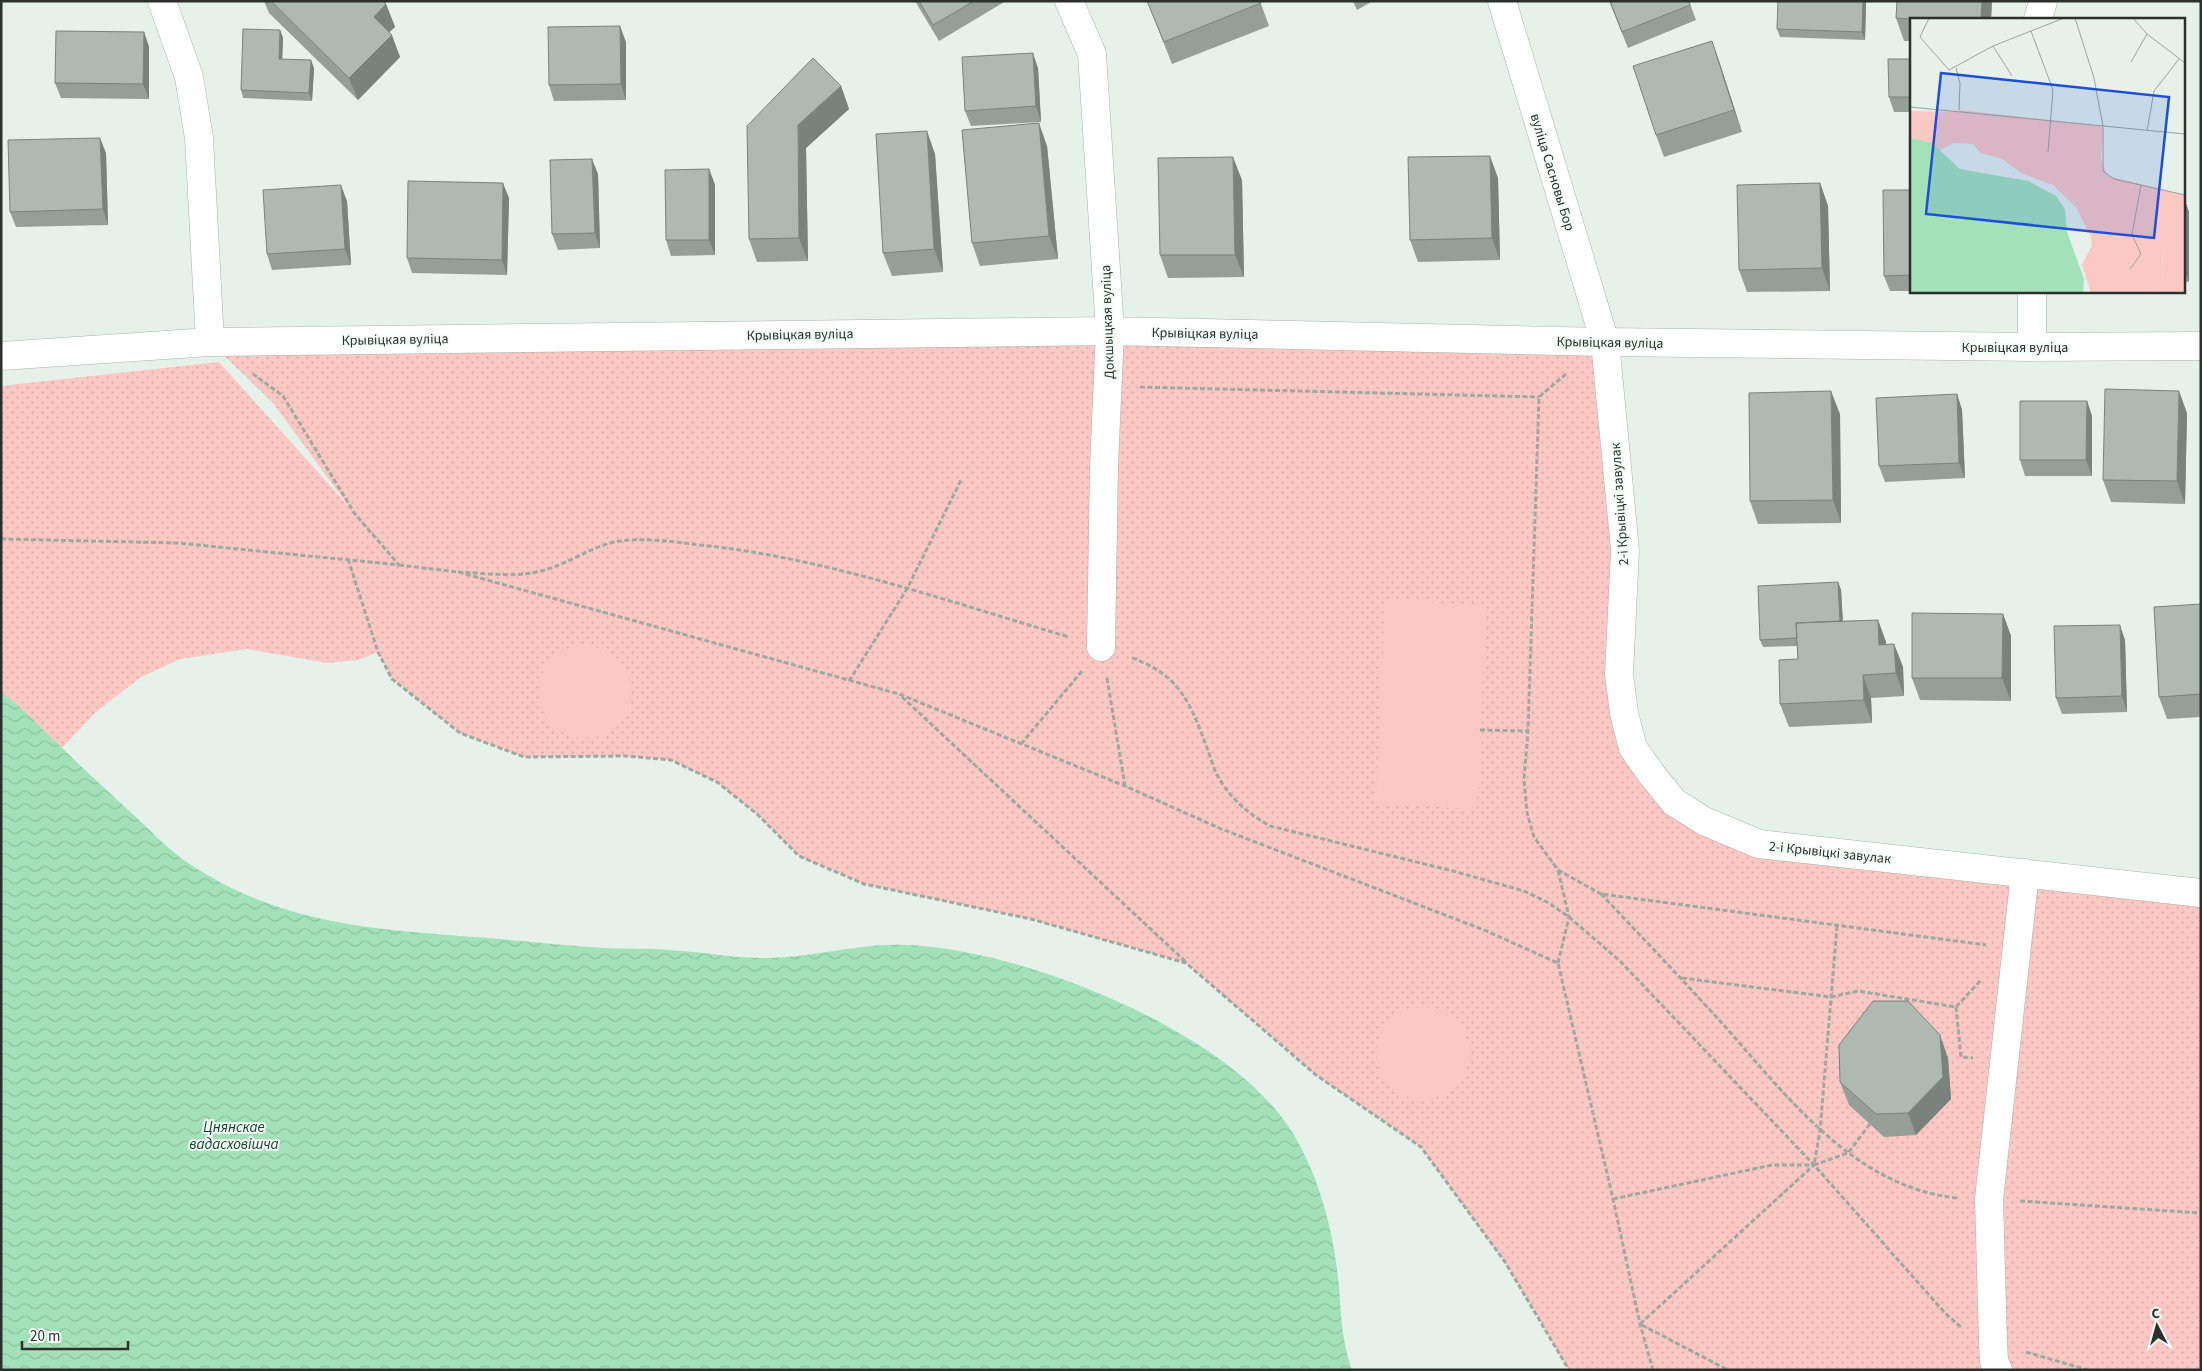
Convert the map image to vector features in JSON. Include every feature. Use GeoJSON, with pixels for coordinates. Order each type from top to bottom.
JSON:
{"type":"FeatureCollection","features":[{"type":"Feature","properties":{"kind":"street"},"geometry":{"type":"LineString","coordinates":[[162,1],[190,77],[199,138],[210,342]]}},
{"type":"Feature","properties":{"kind":"street","name":"Докшыцкая вуліца"},"geometry":{"type":"LineString","coordinates":[[1069,1],[1092,54],[1110,331],[1104,466],[1102,647]]}},
{"type":"Feature","properties":{"kind":"street","name":"вуліца Сасновы Бор"},"geometry":{"type":"LineString","coordinates":[[1502,1],[1605,342]]}},
{"type":"Feature","properties":{"kind":"street"},"geometry":{"type":"LineString","coordinates":[[2038,18],[2043,1]]}},
{"type":"Feature","properties":{"kind":"street"},"geometry":{"type":"LineString","coordinates":[[2032,292],[2032,347]]}},
{"type":"Feature","properties":{"kind":"street","name":"Крывіцкая вуліца"},"geometry":{"type":"LineString","coordinates":[[1,356],[210,342],[1110,331],[1605,342],[2032,347],[2201,346]]}},
{"type":"Feature","properties":{"kind":"street","name":"2-і Крывіцкі завулак"},"geometry":{"type":"LineString","coordinates":[[1605,342],[1625,550],[1619,674],[1624,713],[1633,748],[1674,802],[1704,821],[1759,844],[2201,893]]}},
{"type":"Feature","properties":{"kind":"street"},"geometry":{"type":"LineString","coordinates":[[1998,1370],[1994,1361],[1993,1343],[1989,1199],[2013,948],[2025,873]]}},
{"type":"Feature","properties":{"kind":"path"},"geometry":{"type":"LineString","coordinates":[[210,342],[283,396],[355,514],[399,565]]}},
{"type":"Feature","properties":{"kind":"path"},"geometry":{"type":"LineString","coordinates":[[1109,386],[1539,397],[1605,342]]}},
{"type":"Feature","properties":{"kind":"path"},"geometry":{"type":"LineString","coordinates":[[1539,397],[1528,731],[1524,778],[1526,813],[1534,837],[1558,870],[1569,917],[1558,963],[1640,1324],[1653,1370]]}},
{"type":"Feature","properties":{"kind":"path"},"geometry":{"type":"LineString","coordinates":[[849,681],[907,589],[961,480]]}},
{"type":"Feature","properties":{"kind":"path"},"geometry":{"type":"LineString","coordinates":[[1,538],[179,542],[458,572],[532,573],[566,563],[588,550],[608,542],[654,540],[724,547],[807,561],[1102,647],[1142,661],[1164,675],[1179,688],[1193,710],[1218,778],[1233,798],[1250,814],[1270,826],[1524,890],[1547,902],[1569,917],[1620,961],[1814,1165],[1945,1312],[1964,1330],[1993,1343],[2088,1370]]}},
{"type":"Feature","properties":{"kind":"path"},"geometry":{"type":"LineString","coordinates":[[348,559],[378,652],[392,680],[460,733],[524,757],[626,756],[671,760],[717,782],[757,814],[799,856],[864,884],[1031,919],[1186,963]]}},
{"type":"Feature","properties":{"kind":"path"},"geometry":{"type":"LineString","coordinates":[[458,572],[899,694],[1125,786],[1219,828],[1484,930],[1558,963]]}},
{"type":"Feature","properties":{"kind":"path"},"geometry":{"type":"LineString","coordinates":[[1021,744],[1102,647]]}},
{"type":"Feature","properties":{"kind":"path"},"geometry":{"type":"LineString","coordinates":[[1102,647],[1125,786]]}},
{"type":"Feature","properties":{"kind":"path"},"geometry":{"type":"LineString","coordinates":[[899,694],[1186,963],[1316,1075],[1421,1147],[1505,1262],[1569,1370]]}},
{"type":"Feature","properties":{"kind":"path"},"geometry":{"type":"LineString","coordinates":[[1480,730],[1528,731]]}},
{"type":"Feature","properties":{"kind":"path"},"geometry":{"type":"LineString","coordinates":[[1558,870],[1601,894],[1681,978],[1820,1131],[1848,1153],[1907,1186],[1950,1198],[2201,1213]]}},
{"type":"Feature","properties":{"kind":"path"},"geometry":{"type":"LineString","coordinates":[[1601,894],[2013,948]]}},
{"type":"Feature","properties":{"kind":"path"},"geometry":{"type":"LineString","coordinates":[[1640,1324],[1814,1165],[1820,1131],[1837,926]]}},
{"type":"Feature","properties":{"kind":"path"},"geometry":{"type":"LineString","coordinates":[[1681,978],[1831,998],[1858,991],[1956,1007],[2013,948]]}},
{"type":"Feature","properties":{"kind":"path"},"geometry":{"type":"LineString","coordinates":[[1613,1199],[1772,1165],[1814,1165],[1848,1153],[1870,1124]]}},
{"type":"Feature","properties":{"kind":"path"},"geometry":{"type":"LineString","coordinates":[[1640,1324],[1728,1370]]}},
{"type":"Feature","properties":{"kind":"shaded area"},"geometry":{"type":"Polygon","coordinates":[[[210,342],[1605,342],[1619,674],[1652,775],[1759,844],[2201,893],[2201,1370],[1569,1370],[1505,1262],[1421,1147],[1316,1075],[1186,963],[1031,919],[864,884],[799,856],[757,814],[717,782],[671,760],[626,756],[524,757],[460,733],[392,679],[378,652],[358,660],[327,663],[247,649],[180,659],[141,677],[96,712],[62,748],[1,692],[1,386],[219,362],[350,508],[273,403],[210,342]]]}},
{"type":"Feature","properties":{"kind":"shaded area"},"geometry":{"type":"Polygon","coordinates":[[[1385,600],[1486,605],[1477,809],[1376,804],[1385,600]]]}},
{"type":"Feature","properties":{"kind":"shaded area"},"geometry":{"type":"Polygon","coordinates":[[[585,646],[603,649],[618,659],[628,674],[631,692],[628,710],[618,725],[603,735],[585,738],[567,735],[552,725],[542,710],[539,692],[542,674],[552,659],[567,649],[585,646]]]}},
{"type":"Feature","properties":{"kind":"shaded area"},"geometry":{"type":"Polygon","coordinates":[[[1423,1007],[1441,1010],[1456,1020],[1466,1035],[1469,1053],[1466,1071],[1456,1086],[1441,1096],[1423,1099],[1405,1096],[1390,1086],[1380,1071],[1377,1053],[1380,1035],[1390,1020],[1405,1010],[1423,1007]]]}},
{"type":"Feature","properties":{"kind":"water","name":"Цнянскае вадасховішча"},"geometry":{"type":"Polygon","coordinates":[[[1,692],[23,710],[181,858],[235,890],[258,900],[316,918],[412,932],[585,947],[653,949],[746,957],[788,957],[888,945],[953,950],[1006,961],[1063,979],[1120,1002],[1175,1030],[1224,1062],[1265,1097],[1294,1135],[1319,1189],[1330,1228],[1337,1267],[1344,1339],[1352,1370],[1,1370],[1,692]]]}},
{"type":"Feature","properties":{"kind":"building"},"geometry":{"type":"Polygon","coordinates":[[[271,1],[383,1],[386,4],[374,17],[392,35],[349,78],[271,1]]]}},
{"type":"Feature","properties":{"kind":"building"},"geometry":{"type":"Polygon","coordinates":[[[919,1],[974,1],[933,25],[919,1]]]}},
{"type":"Feature","properties":{"kind":"building"},"geometry":{"type":"Polygon","coordinates":[[[1147,1],[1260,1],[1261,3],[1164,42],[1147,1]]]}},
{"type":"Feature","properties":{"kind":"building"},"geometry":{"type":"Polygon","coordinates":[[[1610,1],[1689,1],[1690,5],[1622,32],[1610,1]]]}},
{"type":"Feature","properties":{"kind":"building"},"geometry":{"type":"Polygon","coordinates":[[[1778,1],[1863,1],[1862,32],[1777,29],[1778,1]]]}},
{"type":"Feature","properties":{"kind":"building"},"geometry":{"type":"Polygon","coordinates":[[[1897,1],[1982,1],[1981,18],[1896,18],[1897,1]]]}},
{"type":"Feature","properties":{"kind":"building"},"geometry":{"type":"Polygon","coordinates":[[[620,26],[621,84],[549,85],[548,27],[620,26]]]}},
{"type":"Feature","properties":{"kind":"building"},"geometry":{"type":"Polygon","coordinates":[[[243,29],[280,30],[279,59],[311,60],[309,93],[241,90],[243,29]]]}},
{"type":"Feature","properties":{"kind":"building"},"geometry":{"type":"Polygon","coordinates":[[[56,31],[144,32],[143,84],[55,83],[56,31]]]}},
{"type":"Feature","properties":{"kind":"building"},"geometry":{"type":"Polygon","coordinates":[[[1712,41],[1734,110],[1656,135],[1633,66],[1712,41]]]}},
{"type":"Feature","properties":{"kind":"building"},"geometry":{"type":"Polygon","coordinates":[[[1033,53],[1036,106],[965,111],[962,57],[1033,53]]]}},
{"type":"Feature","properties":{"kind":"building"},"geometry":{"type":"Polygon","coordinates":[[[813,58],[841,86],[798,125],[799,238],[749,239],[747,126],[813,58]]]}},
{"type":"Feature","properties":{"kind":"building"},"geometry":{"type":"Polygon","coordinates":[[[1888,59],[1910,59],[1910,97],[1889,97],[1888,59]]]}},
{"type":"Feature","properties":{"kind":"building"},"geometry":{"type":"Polygon","coordinates":[[[1039,123],[1049,236],[972,243],[962,130],[1039,123]]]}},
{"type":"Feature","properties":{"kind":"building"},"geometry":{"type":"Polygon","coordinates":[[[927,131],[934,249],[883,253],[876,134],[927,131]]]}},
{"type":"Feature","properties":{"kind":"building"},"geometry":{"type":"Polygon","coordinates":[[[100,138],[103,209],[10,212],[8,140],[100,138]]]}},
{"type":"Feature","properties":{"kind":"building"},"geometry":{"type":"Polygon","coordinates":[[[1490,156],[1492,238],[1410,240],[1408,157],[1490,156]]]}},
{"type":"Feature","properties":{"kind":"building"},"geometry":{"type":"Polygon","coordinates":[[[1233,157],[1235,255],[1160,255],[1158,158],[1233,157]]]}},
{"type":"Feature","properties":{"kind":"building"},"geometry":{"type":"Polygon","coordinates":[[[592,159],[595,233],[552,234],[550,160],[592,159]]]}},
{"type":"Feature","properties":{"kind":"building"},"geometry":{"type":"Polygon","coordinates":[[[709,169],[709,240],[666,240],[665,170],[709,169]]]}},
{"type":"Feature","properties":{"kind":"building"},"geometry":{"type":"Polygon","coordinates":[[[408,181],[503,183],[502,260],[407,258],[408,181]]]}},
{"type":"Feature","properties":{"kind":"building"},"geometry":{"type":"Polygon","coordinates":[[[1820,183],[1822,268],[1739,270],[1737,185],[1820,183]]]}},
{"type":"Feature","properties":{"kind":"building"},"geometry":{"type":"Polygon","coordinates":[[[341,185],[345,249],[267,254],[263,190],[341,185]]]}},
{"type":"Feature","properties":{"kind":"building"},"geometry":{"type":"Polygon","coordinates":[[[1883,190],[1910,190],[1910,275],[1884,276],[1883,190]]]}},
{"type":"Feature","properties":{"kind":"building"},"geometry":{"type":"Polygon","coordinates":[[[2105,389],[2179,391],[2177,481],[2103,480],[2105,389]]]}},
{"type":"Feature","properties":{"kind":"building"},"geometry":{"type":"Polygon","coordinates":[[[1831,391],[1833,500],[1750,501],[1749,393],[1831,391]]]}},
{"type":"Feature","properties":{"kind":"building"},"geometry":{"type":"Polygon","coordinates":[[[1957,394],[1959,463],[1879,466],[1876,398],[1957,394]]]}},
{"type":"Feature","properties":{"kind":"building"},"geometry":{"type":"Polygon","coordinates":[[[2020,401],[2087,401],[2086,460],[2020,460],[2020,401]]]}},
{"type":"Feature","properties":{"kind":"building"},"geometry":{"type":"Polygon","coordinates":[[[1838,582],[1840,621],[1796,623],[1797,638],[1760,640],[1758,586],[1838,582]]]}},
{"type":"Feature","properties":{"kind":"building"},"geometry":{"type":"Polygon","coordinates":[[[2201,604],[2201,694],[2159,697],[2154,607],[2201,604]]]}},
{"type":"Feature","properties":{"kind":"building"},"geometry":{"type":"Polygon","coordinates":[[[1912,613],[2003,614],[2002,678],[1912,678],[1912,613]]]}},
{"type":"Feature","properties":{"kind":"building"},"geometry":{"type":"Polygon","coordinates":[[[1878,620],[1879,645],[1894,644],[1896,673],[1863,675],[1864,700],[1780,704],[1779,660],[1798,659],[1796,623],[1878,620]]]}},
{"type":"Feature","properties":{"kind":"building"},"geometry":{"type":"Polygon","coordinates":[[[2120,625],[2122,696],[2056,698],[2054,626],[2120,625]]]}},
{"type":"Feature","properties":{"kind":"building"},"geometry":{"type":"Polygon","coordinates":[[[1873,1001],[1908,1001],[1940,1035],[1943,1077],[1908,1113],[1876,1114],[1840,1082],[1839,1045],[1873,1001]]]}}]}
